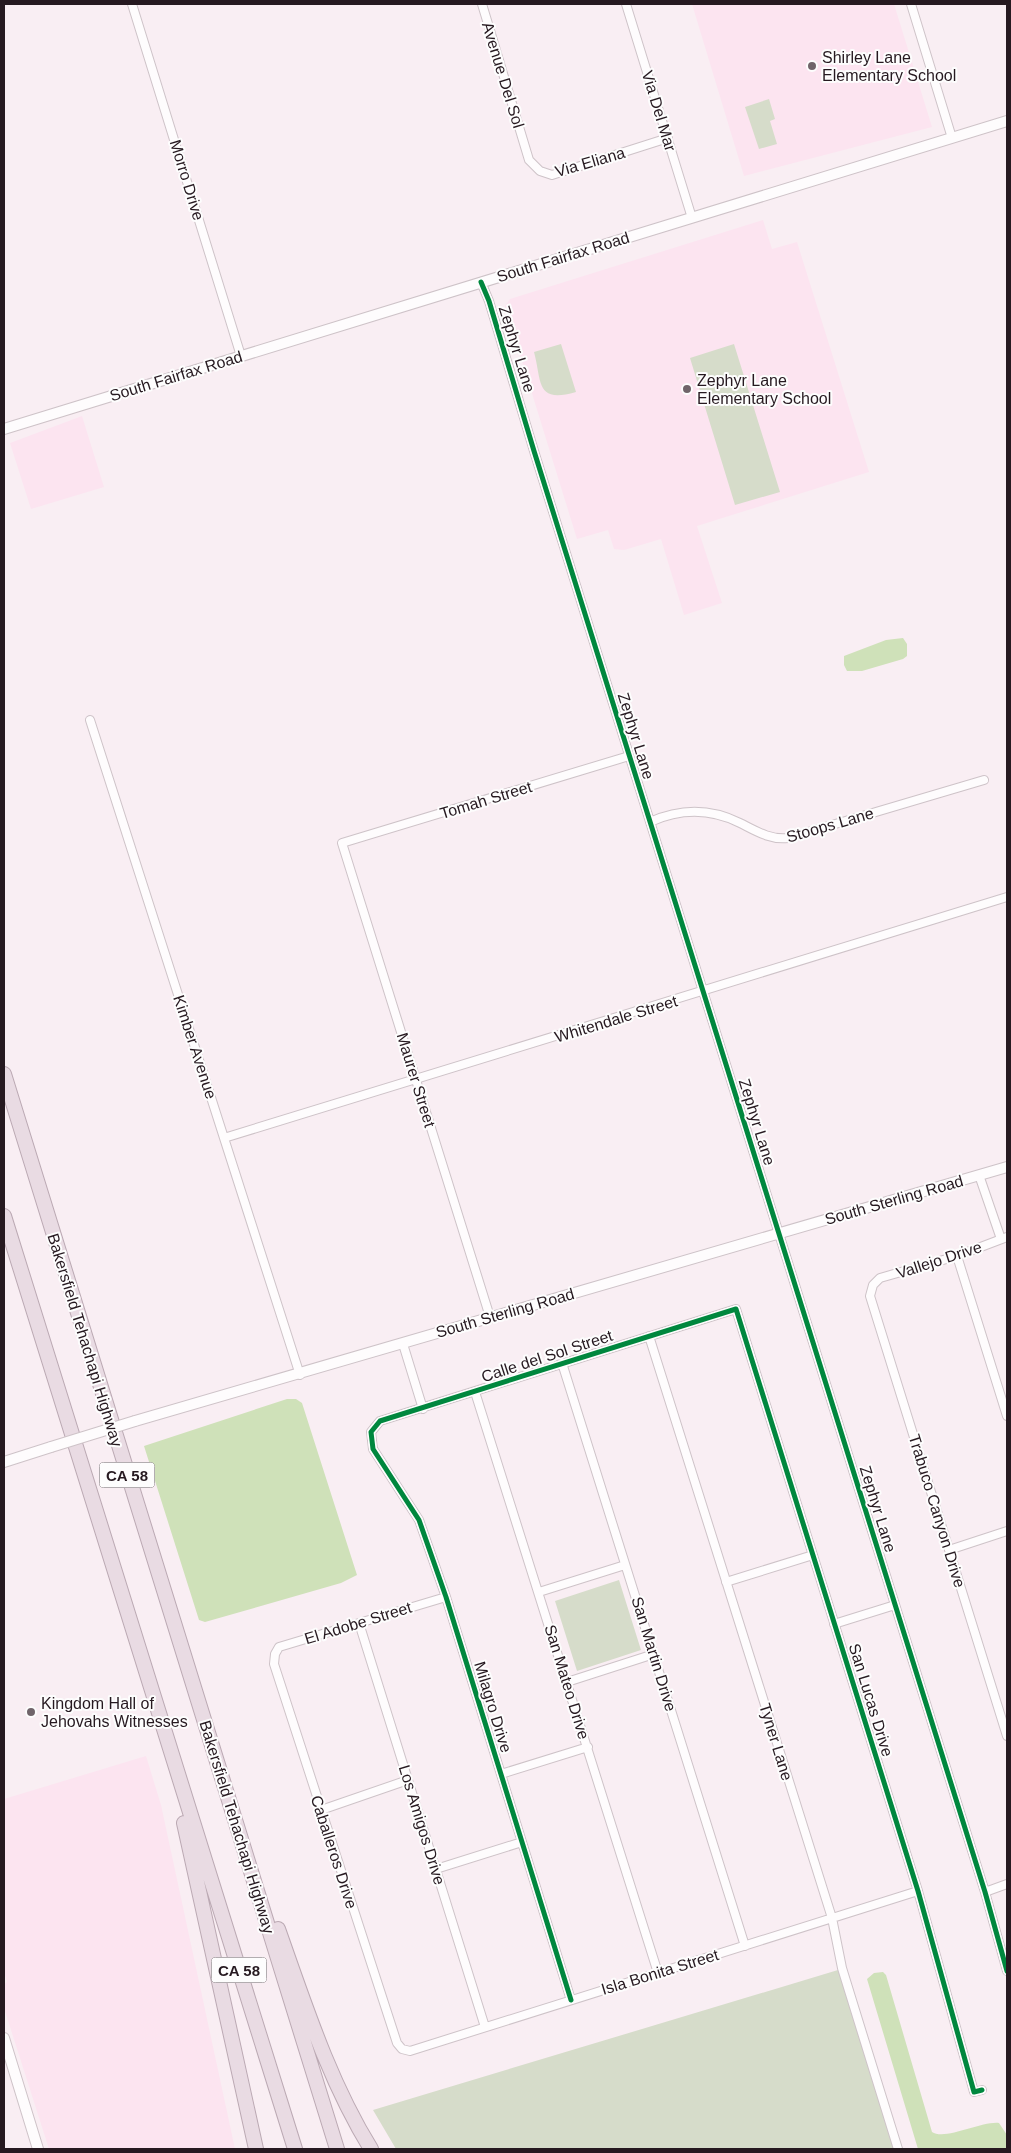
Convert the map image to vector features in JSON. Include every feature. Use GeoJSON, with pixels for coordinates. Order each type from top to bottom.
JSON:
{"type":"FeatureCollection","features":[{"type":"Feature","properties":{"kind":"highway","name":"Bakersfield Tehachapi Highway"},"geometry":{"type":"LineString","coordinates":[[4,1074],[337,2149]]}},
{"type":"Feature","properties":{"kind":"highway","name":"CA 58"},"geometry":{"type":"LineString","coordinates":[[4,1216],[295,2149]]}},
{"type":"Feature","properties":{"kind":"highway"},"geometry":{"type":"LineString","coordinates":[[182,1790],[182,1814],[256,2149]]}},
{"type":"Feature","properties":{"kind":"highway"},"geometry":{"type":"LineString","coordinates":[[252,1874],[271,1910],[329,2070],[371,2149]]}},
{"type":"Feature","properties":{"kind":"street","name":"Morro Drive"},"geometry":{"type":"LineString","coordinates":[[132,4],[241,356]]}},
{"type":"Feature","properties":{"kind":"street","name":"Avenue Del Sol"},"geometry":{"type":"LineString","coordinates":[[482,4],[525,146]]}},
{"type":"Feature","properties":{"kind":"street","name":"Via Del Mar"},"geometry":{"type":"LineString","coordinates":[[626,4],[692,218]]}},
{"type":"Feature","properties":{"kind":"street"},"geometry":{"type":"LineString","coordinates":[[911,4],[952,138]]}},
{"type":"Feature","properties":{"kind":"street","name":"South Fairfax Road"},"geometry":{"type":"LineString","coordinates":[[4,429],[1007,121]]}},
{"type":"Feature","properties":{"kind":"street","name":"Via Eliana"},"geometry":{"type":"LineString","coordinates":[[525,146],[529,160],[540,171],[552,175],[668,138]]}},
{"type":"Feature","properties":{"kind":"street","name":"Zephyr Lane"},"geometry":{"type":"LineString","coordinates":[[481,282],[489,301],[778,1234],[985,1892],[1007,1971]]}},
{"type":"Feature","properties":{"kind":"street","name":"Kimber Avenue"},"geometry":{"type":"LineString","coordinates":[[90,720],[300,1375]]}},
{"type":"Feature","properties":{"kind":"street","name":"Tomah Street"},"geometry":{"type":"LineString","coordinates":[[342,843],[629,756]]}},
{"type":"Feature","properties":{"kind":"street","name":"Stoops Lane"},"geometry":{"type":"LineString","coordinates":[[650,822],[674,813],[702,811],[728,817],[771,838],[788,838],[984,780]]}},
{"type":"Feature","properties":{"kind":"street","name":"Maurer Street"},"geometry":{"type":"LineString","coordinates":[[342,843],[490,1317]]}},
{"type":"Feature","properties":{"kind":"street","name":"Whitendale Street"},"geometry":{"type":"LineString","coordinates":[[224,1138],[1007,897]]}},
{"type":"Feature","properties":{"kind":"street","name":"South Sterling Road"},"geometry":{"type":"LineString","coordinates":[[4,1462],[135,1421],[300,1375],[490,1317],[1007,1167]]}},
{"type":"Feature","properties":{"kind":"street"},"geometry":{"type":"LineString","coordinates":[[979,1175],[1004,1238]]}},
{"type":"Feature","properties":{"kind":"street","name":"Vallejo Drive"},"geometry":{"type":"LineString","coordinates":[[873,1285],[880,1278],[957,1256],[1004,1238]]}},
{"type":"Feature","properties":{"kind":"street"},"geometry":{"type":"LineString","coordinates":[[957,1256],[1007,1416]]}},
{"type":"Feature","properties":{"kind":"street","name":"Trabuco Canyon Drive"},"geometry":{"type":"LineString","coordinates":[[873,1285],[870,1296],[1007,1736]]}},
{"type":"Feature","properties":{"kind":"street","name":"Calle del Sol Street"},"geometry":{"type":"LineString","coordinates":[[371,1432],[380,1422],[736,1309]]}},
{"type":"Feature","properties":{"kind":"street","name":"San Lucas Drive"},"geometry":{"type":"LineString","coordinates":[[736,1309],[918,1891],[974,2092],[982,2090]]}},
{"type":"Feature","properties":{"kind":"street","name":"Tyner Lane"},"geometry":{"type":"LineString","coordinates":[[649,1336],[832,1918],[842,1968],[898,2149]]}},
{"type":"Feature","properties":{"kind":"street"},"geometry":{"type":"LineString","coordinates":[[402,1344],[422,1409]]}},
{"type":"Feature","properties":{"kind":"street","name":"San Martin Drive"},"geometry":{"type":"LineString","coordinates":[[562,1363],[745,1946]]}},
{"type":"Feature","properties":{"kind":"street","name":"San Mateo Drive"},"geometry":{"type":"LineString","coordinates":[[474,1392],[539,1592],[658,1973]]}},
{"type":"Feature","properties":{"kind":"street","name":"Milagro Drive"},"geometry":{"type":"LineString","coordinates":[[371,1432],[373,1449],[419,1520],[446,1597],[572,2000]]}},
{"type":"Feature","properties":{"kind":"street"},"geometry":{"type":"LineString","coordinates":[[949,1550],[1007,1531]]}},
{"type":"Feature","properties":{"kind":"street"},"geometry":{"type":"LineString","coordinates":[[726,1582],[813,1555]]}},
{"type":"Feature","properties":{"kind":"street"},"geometry":{"type":"LineString","coordinates":[[539,1592],[626,1564]]}},
{"type":"Feature","properties":{"kind":"street","name":"El Adobe Street"},"geometry":{"type":"LineString","coordinates":[[275,1654],[279,1647],[446,1597]]}},
{"type":"Feature","properties":{"kind":"street"},"geometry":{"type":"LineString","coordinates":[[834,1624],[895,1605]]}},
{"type":"Feature","properties":{"kind":"street","name":"Los Amigos Drive"},"geometry":{"type":"LineString","coordinates":[[359,1623],[485,2027]]}},
{"type":"Feature","properties":{"kind":"street","name":"Caballeros Drive"},"geometry":{"type":"LineString","coordinates":[[275,1654],[274,1664],[321,1810],[397,2043],[402,2048]]}},
{"type":"Feature","properties":{"kind":"street"},"geometry":{"type":"LineString","coordinates":[[567,1682],[654,1654]]}},
{"type":"Feature","properties":{"kind":"street"},"geometry":{"type":"LineString","coordinates":[[501,1774],[588,1747]]}},
{"type":"Feature","properties":{"kind":"street"},"geometry":{"type":"LineString","coordinates":[[321,1810],[408,1780]]}},
{"type":"Feature","properties":{"kind":"street"},"geometry":{"type":"LineString","coordinates":[[436,1869],[522,1842]]}},
{"type":"Feature","properties":{"kind":"street"},"geometry":{"type":"LineString","coordinates":[[985,1892],[1007,1884]]}},
{"type":"Feature","properties":{"kind":"street","name":"Isla Bonita Street"},"geometry":{"type":"LineString","coordinates":[[402,2048],[410,2051],[918,1891]]}},
{"type":"Feature","properties":{"kind":"street"},"geometry":{"type":"LineString","coordinates":[[4,2038],[38,2149]]}},
{"type":"Feature","properties":{"kind":"shaded area","name":"Shirley Lane Elementary School"},"geometry":{"type":"Polygon","coordinates":[[[692,4],[894,4],[932,127],[744,176],[692,4]]]}},
{"type":"Feature","properties":{"kind":"shaded area"},"geometry":{"type":"Polygon","coordinates":[[[769,99],[775,119],[770,121],[777,144],[759,149],[745,107],[769,99]]]}},
{"type":"Feature","properties":{"kind":"shaded area","name":"Zephyr Lane Elementary School"},"geometry":{"type":"Polygon","coordinates":[[[763,220],[772,249],[797,242],[869,472],[697,526],[722,603],[684,615],[661,539],[624,550],[614,549],[608,530],[577,539],[505,306],[510,299],[763,220]]]}},
{"type":"Feature","properties":{"kind":"shaded area"},"geometry":{"type":"Polygon","coordinates":[[[561,344],[576,392],[553,395],[547,392],[540,381],[534,352],[561,344]]]}},
{"type":"Feature","properties":{"kind":"shaded area"},"geometry":{"type":"Polygon","coordinates":[[[734,344],[780,492],[735,505],[690,358],[734,344]]]}},
{"type":"Feature","properties":{"kind":"shaded area"},"geometry":{"type":"Polygon","coordinates":[[[82,416],[104,487],[31,509],[10,443],[82,416]]]}},
{"type":"Feature","properties":{"kind":"shaded area"},"geometry":{"type":"Polygon","coordinates":[[[903,638],[907,644],[907,656],[903,659],[862,671],[847,671],[844,665],[844,656],[886,640],[903,638]]]}},
{"type":"Feature","properties":{"kind":"shaded area"},"geometry":{"type":"Polygon","coordinates":[[[287,1399],[296,1399],[302,1403],[357,1575],[341,1583],[205,1622],[199,1620],[144,1446],[287,1399]]]}},
{"type":"Feature","properties":{"kind":"shaded area"},"geometry":{"type":"Polygon","coordinates":[[[619,1580],[641,1650],[577,1671],[555,1601],[619,1580]]]}},
{"type":"Feature","properties":{"kind":"shaded area"},"geometry":{"type":"Polygon","coordinates":[[[146,1756],[161,1805],[235,2149],[49,2149],[4,2008],[4,1984],[7,1982],[4,1972],[4,1799],[146,1756]]]}},
{"type":"Feature","properties":{"kind":"shaded area"},"geometry":{"type":"Polygon","coordinates":[[[838,1970],[897,2149],[396,2149],[373,2110],[838,1970]]]}},
{"type":"Feature","properties":{"kind":"shaded area"},"geometry":{"type":"Polygon","coordinates":[[[883,1972],[886,1975],[932,2132],[938,2134],[954,2133],[991,2123],[999,2123],[1007,2135],[1007,2149],[918,2149],[867,1979],[874,1973],[883,1972]]]}},
{"type":"Feature","properties":{"kind":"cycle path"},"geometry":{"type":"LineString","coordinates":[[481,282],[489,301],[534,451],[985,1892],[1007,1971]]}},
{"type":"Feature","properties":{"kind":"cycle path"},"geometry":{"type":"LineString","coordinates":[[571,2000],[446,1597],[419,1520],[373,1449],[371,1432],[380,1421],[736,1309],[918,1891],[974,2092],[982,2090]]}},
{"type":"Feature","properties":{"kind":"place","name":"Shirley Lane Elementary School"},"geometry":{"type":"Point","coordinates":[812,66]}},
{"type":"Feature","properties":{"kind":"place","name":"Zephyr Lane Elementary School"},"geometry":{"type":"Point","coordinates":[687,389]}},
{"type":"Feature","properties":{"kind":"place","name":"Kingdom Hall of Jehovahs Witnesses"},"geometry":{"type":"Point","coordinates":[31,1712]}}]}
